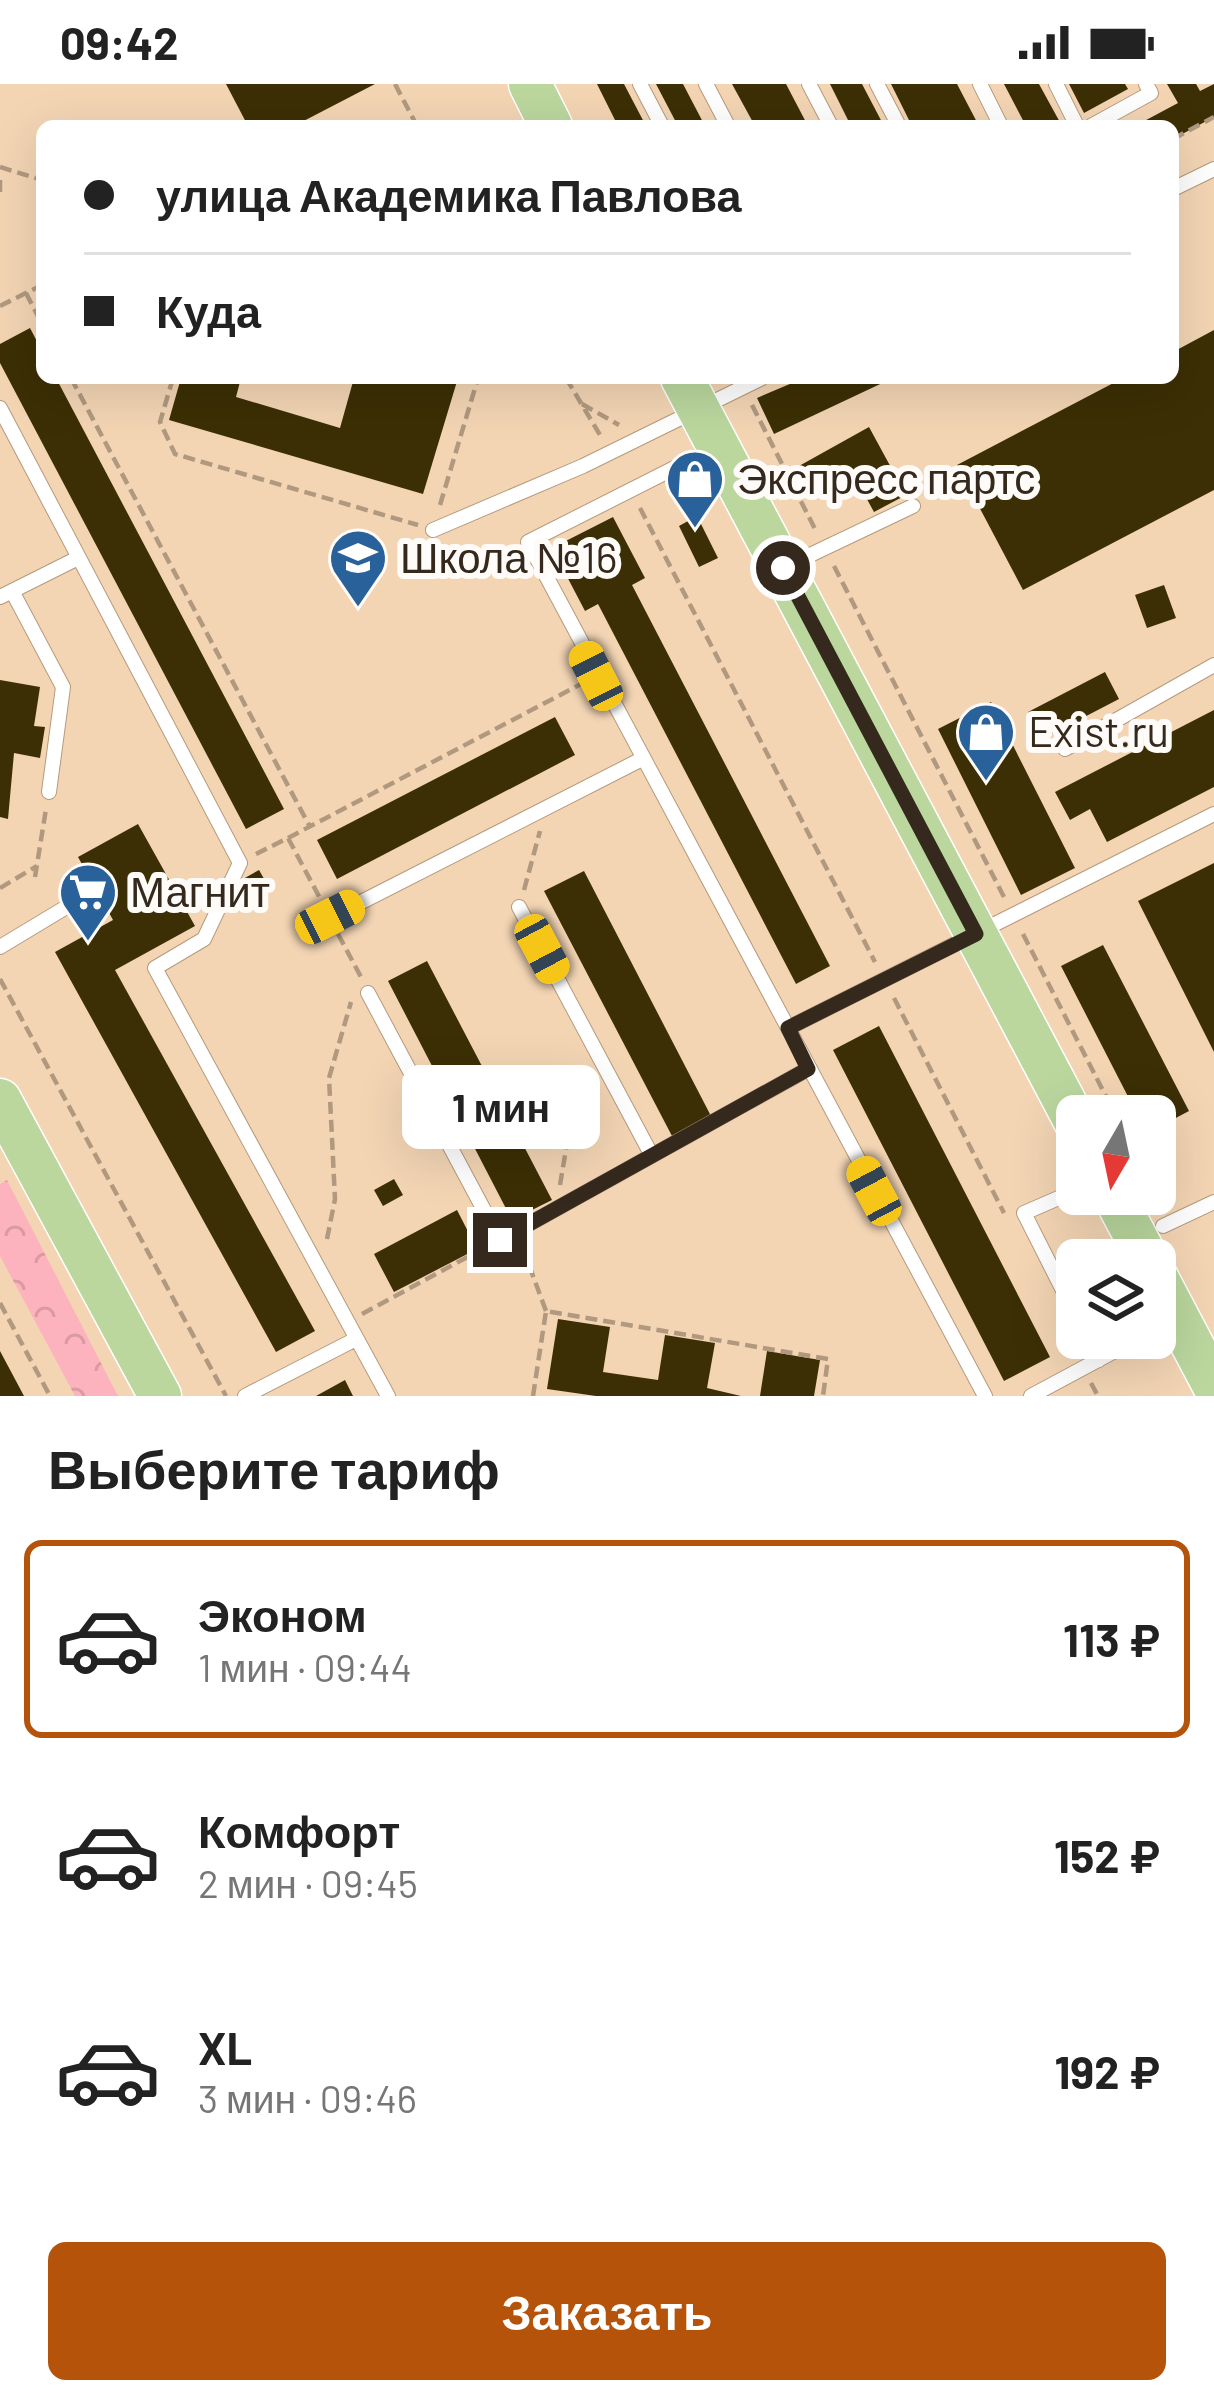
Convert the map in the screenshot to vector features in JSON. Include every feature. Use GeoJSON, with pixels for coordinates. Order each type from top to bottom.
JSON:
{"type":"FeatureCollection","features":[{"type":"Feature","properties":{"kind":"main road"},"geometry":{"type":"LineString","coordinates":[[530,84],[548,120]]}},
{"type":"Feature","properties":{"kind":"main road"},"geometry":{"type":"LineString","coordinates":[[690,393],[1061,1095]]}},
{"type":"Feature","properties":{"kind":"main road"},"geometry":{"type":"LineString","coordinates":[[0,1100],[160,1396]]}},
{"type":"Feature","properties":{"kind":"main road"},"geometry":{"type":"LineString","coordinates":[[1131,1215],[1152,1239]]}},
{"type":"Feature","properties":{"kind":"main road"},"geometry":{"type":"LineString","coordinates":[[1176,1326],[1214,1386]]}},
{"type":"Feature","properties":{"kind":"lane"},"geometry":{"type":"LineString","coordinates":[[640,84],[659,120]]}},
{"type":"Feature","properties":{"kind":"lane"},"geometry":{"type":"LineString","coordinates":[[706,84],[725,120]]}},
{"type":"Feature","properties":{"kind":"lane"},"geometry":{"type":"LineString","coordinates":[[809,84],[828,120]]}},
{"type":"Feature","properties":{"kind":"lane"},"geometry":{"type":"LineString","coordinates":[[877,84],[896,120]]}},
{"type":"Feature","properties":{"kind":"lane"},"geometry":{"type":"LineString","coordinates":[[980,84],[998,120]]}},
{"type":"Feature","properties":{"kind":"lane"},"geometry":{"type":"LineString","coordinates":[[1056,84],[1074,120]]}},
{"type":"Feature","properties":{"kind":"lane"},"geometry":{"type":"LineString","coordinates":[[1102,120],[1151,93],[1146,84]]}},
{"type":"Feature","properties":{"kind":"lane"},"geometry":{"type":"LineString","coordinates":[[1179,186],[1214,169]]}},
{"type":"Feature","properties":{"kind":"lane"},"geometry":{"type":"LineString","coordinates":[[433,530],[640,437],[690,393],[749,384]]}},
{"type":"Feature","properties":{"kind":"lane"},"geometry":{"type":"LineString","coordinates":[[2,417],[240,863],[204,939],[155,968],[388,1396]]}},
{"type":"Feature","properties":{"kind":"lane"},"geometry":{"type":"LineString","coordinates":[[718,446],[528,542],[985,1396]]}},
{"type":"Feature","properties":{"kind":"lane"},"geometry":{"type":"LineString","coordinates":[[783,568],[913,506]]}},
{"type":"Feature","properties":{"kind":"lane"},"geometry":{"type":"LineString","coordinates":[[49,792],[63,687],[6,594],[78,558]]}},
{"type":"Feature","properties":{"kind":"lane"},"geometry":{"type":"LineString","coordinates":[[1065,749],[1214,665]]}},
{"type":"Feature","properties":{"kind":"lane"},"geometry":{"type":"LineString","coordinates":[[330,917],[642,759]]}},
{"type":"Feature","properties":{"kind":"lane"},"geometry":{"type":"LineString","coordinates":[[788,1028],[1214,814]]}},
{"type":"Feature","properties":{"kind":"lane"},"geometry":{"type":"LineString","coordinates":[[0,947],[68,906]]}},
{"type":"Feature","properties":{"kind":"lane"},"geometry":{"type":"LineString","coordinates":[[519,907],[651,1154]]}},
{"type":"Feature","properties":{"kind":"lane"},"geometry":{"type":"LineString","coordinates":[[368,993],[500,1240],[808,1069]]}},
{"type":"Feature","properties":{"kind":"lane"},"geometry":{"type":"LineString","coordinates":[[1056,1200],[1024,1214],[1056,1277]]}},
{"type":"Feature","properties":{"kind":"lane"},"geometry":{"type":"LineString","coordinates":[[1161,1239],[1214,1202]]}},
{"type":"Feature","properties":{"kind":"lane"},"geometry":{"type":"LineString","coordinates":[[245,1396],[356,1339]]}},
{"type":"Feature","properties":{"kind":"lane"},"geometry":{"type":"LineString","coordinates":[[1030,1396],[1099,1360]]}},
{"type":"Feature","properties":{"kind":"path"},"geometry":{"type":"LineString","coordinates":[[395,84],[414,120]]}},
{"type":"Feature","properties":{"kind":"path"},"geometry":{"type":"LineString","coordinates":[[1179,136],[1214,116]]}},
{"type":"Feature","properties":{"kind":"path"},"geometry":{"type":"LineString","coordinates":[[0,167],[36,178]]}},
{"type":"Feature","properties":{"kind":"path"},"geometry":{"type":"LineString","coordinates":[[0,180],[0,192]]}},
{"type":"Feature","properties":{"kind":"path"},"geometry":{"type":"LineString","coordinates":[[0,306],[36,288]]}},
{"type":"Feature","properties":{"kind":"path"},"geometry":{"type":"LineString","coordinates":[[26,293],[36,312]]}},
{"type":"Feature","properties":{"kind":"path"},"geometry":{"type":"LineString","coordinates":[[74,384],[310,826]]}},
{"type":"Feature","properties":{"kind":"path"},"geometry":{"type":"LineString","coordinates":[[170,384],[160,422],[175,454],[433,530],[476,384]]}},
{"type":"Feature","properties":{"kind":"path"},"geometry":{"type":"LineString","coordinates":[[570,384],[609,453]]}},
{"type":"Feature","properties":{"kind":"path"},"geometry":{"type":"LineString","coordinates":[[743,387],[1105,1095]]}},
{"type":"Feature","properties":{"kind":"path"},"geometry":{"type":"LineString","coordinates":[[582,404],[640,437]]}},
{"type":"Feature","properties":{"kind":"path"},"geometry":{"type":"LineString","coordinates":[[632,491],[1010,1225]]}},
{"type":"Feature","properties":{"kind":"path"},"geometry":{"type":"LineString","coordinates":[[240,863],[596,676]]}},
{"type":"Feature","properties":{"kind":"path"},"geometry":{"type":"LineString","coordinates":[[35,877],[49,792]]}},
{"type":"Feature","properties":{"kind":"path"},"geometry":{"type":"LineString","coordinates":[[519,907],[546,808]]}},
{"type":"Feature","properties":{"kind":"path"},"geometry":{"type":"LineString","coordinates":[[288,838],[368,993]]}},
{"type":"Feature","properties":{"kind":"path"},"geometry":{"type":"LineString","coordinates":[[0,888],[37,866]]}},
{"type":"Feature","properties":{"kind":"path"},"geometry":{"type":"LineString","coordinates":[[321,1274],[335,1199],[329,1078],[359,974]]}},
{"type":"Feature","properties":{"kind":"path"},"geometry":{"type":"LineString","coordinates":[[0,979],[226,1396]]}},
{"type":"Feature","properties":{"kind":"path"},"geometry":{"type":"LineString","coordinates":[[556,1208],[586,1033]]}},
{"type":"Feature","properties":{"kind":"path"},"geometry":{"type":"LineString","coordinates":[[516,1231],[546,1311],[533,1396]]}},
{"type":"Feature","properties":{"kind":"path"},"geometry":{"type":"LineString","coordinates":[[347,1322],[500,1240]]}},
{"type":"Feature","properties":{"kind":"path"},"geometry":{"type":"LineString","coordinates":[[0,1303],[50,1396]]}},
{"type":"Feature","properties":{"kind":"path"},"geometry":{"type":"LineString","coordinates":[[546,1311],[828,1359],[823,1396]]}},
{"type":"Feature","properties":{"kind":"path"},"geometry":{"type":"LineString","coordinates":[[1083,1368],[1098,1396]]}},
{"type":"Feature","properties":{"kind":"green space"},"geometry":{"type":"Polygon","coordinates":[[[7,1180],[118,1396],[75,1396],[0,1256],[0,1184],[7,1180]]]}},
{"type":"Feature","properties":{"kind":"building"},"geometry":{"type":"Polygon","coordinates":[[[226,84],[375,84],[306,120],[245,120],[226,84]]]}},
{"type":"Feature","properties":{"kind":"building"},"geometry":{"type":"Polygon","coordinates":[[[597,84],[624,84],[643,120],[615,120],[597,84]]]}},
{"type":"Feature","properties":{"kind":"building"},"geometry":{"type":"Polygon","coordinates":[[[656,84],[683,84],[702,120],[675,120],[656,84]]]}},
{"type":"Feature","properties":{"kind":"building"},"geometry":{"type":"Polygon","coordinates":[[[732,84],[786,84],[805,120],[752,120],[732,84]]]}},
{"type":"Feature","properties":{"kind":"building"},"geometry":{"type":"Polygon","coordinates":[[[830,84],[862,84],[881,120],[848,120],[830,84]]]}},
{"type":"Feature","properties":{"kind":"building"},"geometry":{"type":"Polygon","coordinates":[[[891,84],[957,84],[976,120],[909,120],[891,84]]]}},
{"type":"Feature","properties":{"kind":"building"},"geometry":{"type":"Polygon","coordinates":[[[1004,84],[1039,84],[1059,120],[1023,120],[1004,84]]]}},
{"type":"Feature","properties":{"kind":"building"},"geometry":{"type":"Polygon","coordinates":[[[1069,84],[1125,84],[1128,89],[1084,113],[1069,84]]]}},
{"type":"Feature","properties":{"kind":"building"},"geometry":{"type":"Polygon","coordinates":[[[1167,84],[1196,84],[1200,91],[1214,84],[1214,117],[1179,136],[1179,120],[1146,120],[1178,103],[1167,84]]]}},
{"type":"Feature","properties":{"kind":"building"},"geometry":{"type":"Polygon","coordinates":[[[30,328],[36,340],[36,384],[59,384],[284,809],[246,829],[0,363],[0,344],[30,328]]]}},
{"type":"Feature","properties":{"kind":"building"},"geometry":{"type":"Polygon","coordinates":[[[1214,330],[1214,490],[1023,590],[957,465],[1112,384],[1179,384],[1179,349],[1214,330]]]}},
{"type":"Feature","properties":{"kind":"building"},"geometry":{"type":"Polygon","coordinates":[[[179,384],[239,384],[236,397],[340,428],[352,384],[456,384],[423,494],[169,420],[179,384]]]}},
{"type":"Feature","properties":{"kind":"building"},"geometry":{"type":"Polygon","coordinates":[[[790,384],[880,384],[774,434],[757,398],[790,384]]]}},
{"type":"Feature","properties":{"kind":"building"},"geometry":{"type":"Polygon","coordinates":[[[869,427],[906,495],[874,512],[851,470],[814,491],[799,466],[869,427]]]}},
{"type":"Feature","properties":{"kind":"building"},"geometry":{"type":"Polygon","coordinates":[[[697,516],[718,558],[699,567],[679,526],[697,516]]]}},
{"type":"Feature","properties":{"kind":"building"},"geometry":{"type":"Polygon","coordinates":[[[613,517],[645,578],[632,585],[830,966],[796,984],[598,604],[585,611],[552,548],[613,517]]]}},
{"type":"Feature","properties":{"kind":"building"},"geometry":{"type":"Polygon","coordinates":[[[1164,585],[1176,618],[1147,628],[1135,595],[1164,585]]]}},
{"type":"Feature","properties":{"kind":"building"},"geometry":{"type":"Polygon","coordinates":[[[1105,672],[1119,699],[1042,739],[1028,712],[1105,672]]]}},
{"type":"Feature","properties":{"kind":"building"},"geometry":{"type":"Polygon","coordinates":[[[0,680],[40,687],[34,726],[45,727],[40,758],[14,753],[8,819],[0,817],[0,680]]]}},
{"type":"Feature","properties":{"kind":"building"},"geometry":{"type":"Polygon","coordinates":[[[991,702],[1075,868],[1021,895],[938,729],[991,702]]]}},
{"type":"Feature","properties":{"kind":"building"},"geometry":{"type":"Polygon","coordinates":[[[1214,710],[1214,787],[1107,842],[1090,809],[1070,820],[1055,792],[1214,710]]]}},
{"type":"Feature","properties":{"kind":"building"},"geometry":{"type":"Polygon","coordinates":[[[555,717],[575,755],[337,879],[317,840],[555,717]]]}},
{"type":"Feature","properties":{"kind":"building"},"geometry":{"type":"Polygon","coordinates":[[[138,824],[195,926],[115,970],[315,1331],[276,1352],[55,952],[113,920],[78,857],[138,824]]]}},
{"type":"Feature","properties":{"kind":"building"},"geometry":{"type":"Polygon","coordinates":[[[1214,863],[1214,1052],[1138,901],[1214,863]]]}},
{"type":"Feature","properties":{"kind":"building"},"geometry":{"type":"Polygon","coordinates":[[[259,870],[271,891],[255,900],[243,879],[259,870]]]}},
{"type":"Feature","properties":{"kind":"building"},"geometry":{"type":"Polygon","coordinates":[[[584,871],[711,1116],[672,1136],[544,891],[584,871]]]}},
{"type":"Feature","properties":{"kind":"building"},"geometry":{"type":"Polygon","coordinates":[[[1103,945],[1189,1111],[1176,1118],[1176,1095],[1127,1095],[1061,966],[1103,945]]]}},
{"type":"Feature","properties":{"kind":"building"},"geometry":{"type":"Polygon","coordinates":[[[427,961],[552,1200],[512,1220],[388,981],[427,961]]]}},
{"type":"Feature","properties":{"kind":"building"},"geometry":{"type":"Polygon","coordinates":[[[879,1026],[1050,1357],[1004,1381],[833,1050],[879,1026]]]}},
{"type":"Feature","properties":{"kind":"building"},"geometry":{"type":"Polygon","coordinates":[[[394,1179],[403,1195],[383,1206],[374,1190],[394,1179]]]}},
{"type":"Feature","properties":{"kind":"building"},"geometry":{"type":"Polygon","coordinates":[[[457,1210],[477,1249],[394,1292],[374,1254],[457,1210]]]}},
{"type":"Feature","properties":{"kind":"building"},"geometry":{"type":"Polygon","coordinates":[[[558,1319],[610,1327],[603,1372],[658,1380],[665,1335],[715,1343],[707,1388],[741,1396],[596,1396],[547,1389],[558,1319]]]}},
{"type":"Feature","properties":{"kind":"building"},"geometry":{"type":"Polygon","coordinates":[[[0,1351],[24,1396],[0,1396],[0,1351]]]}},
{"type":"Feature","properties":{"kind":"building"},"geometry":{"type":"Polygon","coordinates":[[[767,1351],[820,1360],[814,1396],[760,1396],[767,1351]]]}},
{"type":"Feature","properties":{"kind":"building"},"geometry":{"type":"Polygon","coordinates":[[[345,1380],[353,1396],[316,1396],[345,1380]]]}},
{"type":"Feature","properties":{"kind":"place","name":"Экспресс партс"},"geometry":{"type":"Point","coordinates":[695,530]}},
{"type":"Feature","properties":{"kind":"place","name":"Школа №16"},"geometry":{"type":"Point","coordinates":[358,609]}},
{"type":"Feature","properties":{"kind":"place","name":"Exist.ru"},"geometry":{"type":"Point","coordinates":[986,783]}},
{"type":"Feature","properties":{"kind":"place","name":"Магнит"},"geometry":{"type":"Point","coordinates":[88,943]}},
{"type":"Feature","properties":{"kind":"route"},"geometry":{"type":"LineString","coordinates":[[500,1240],[808,1069],[788,1028],[976,934],[783,568]]}}]}
